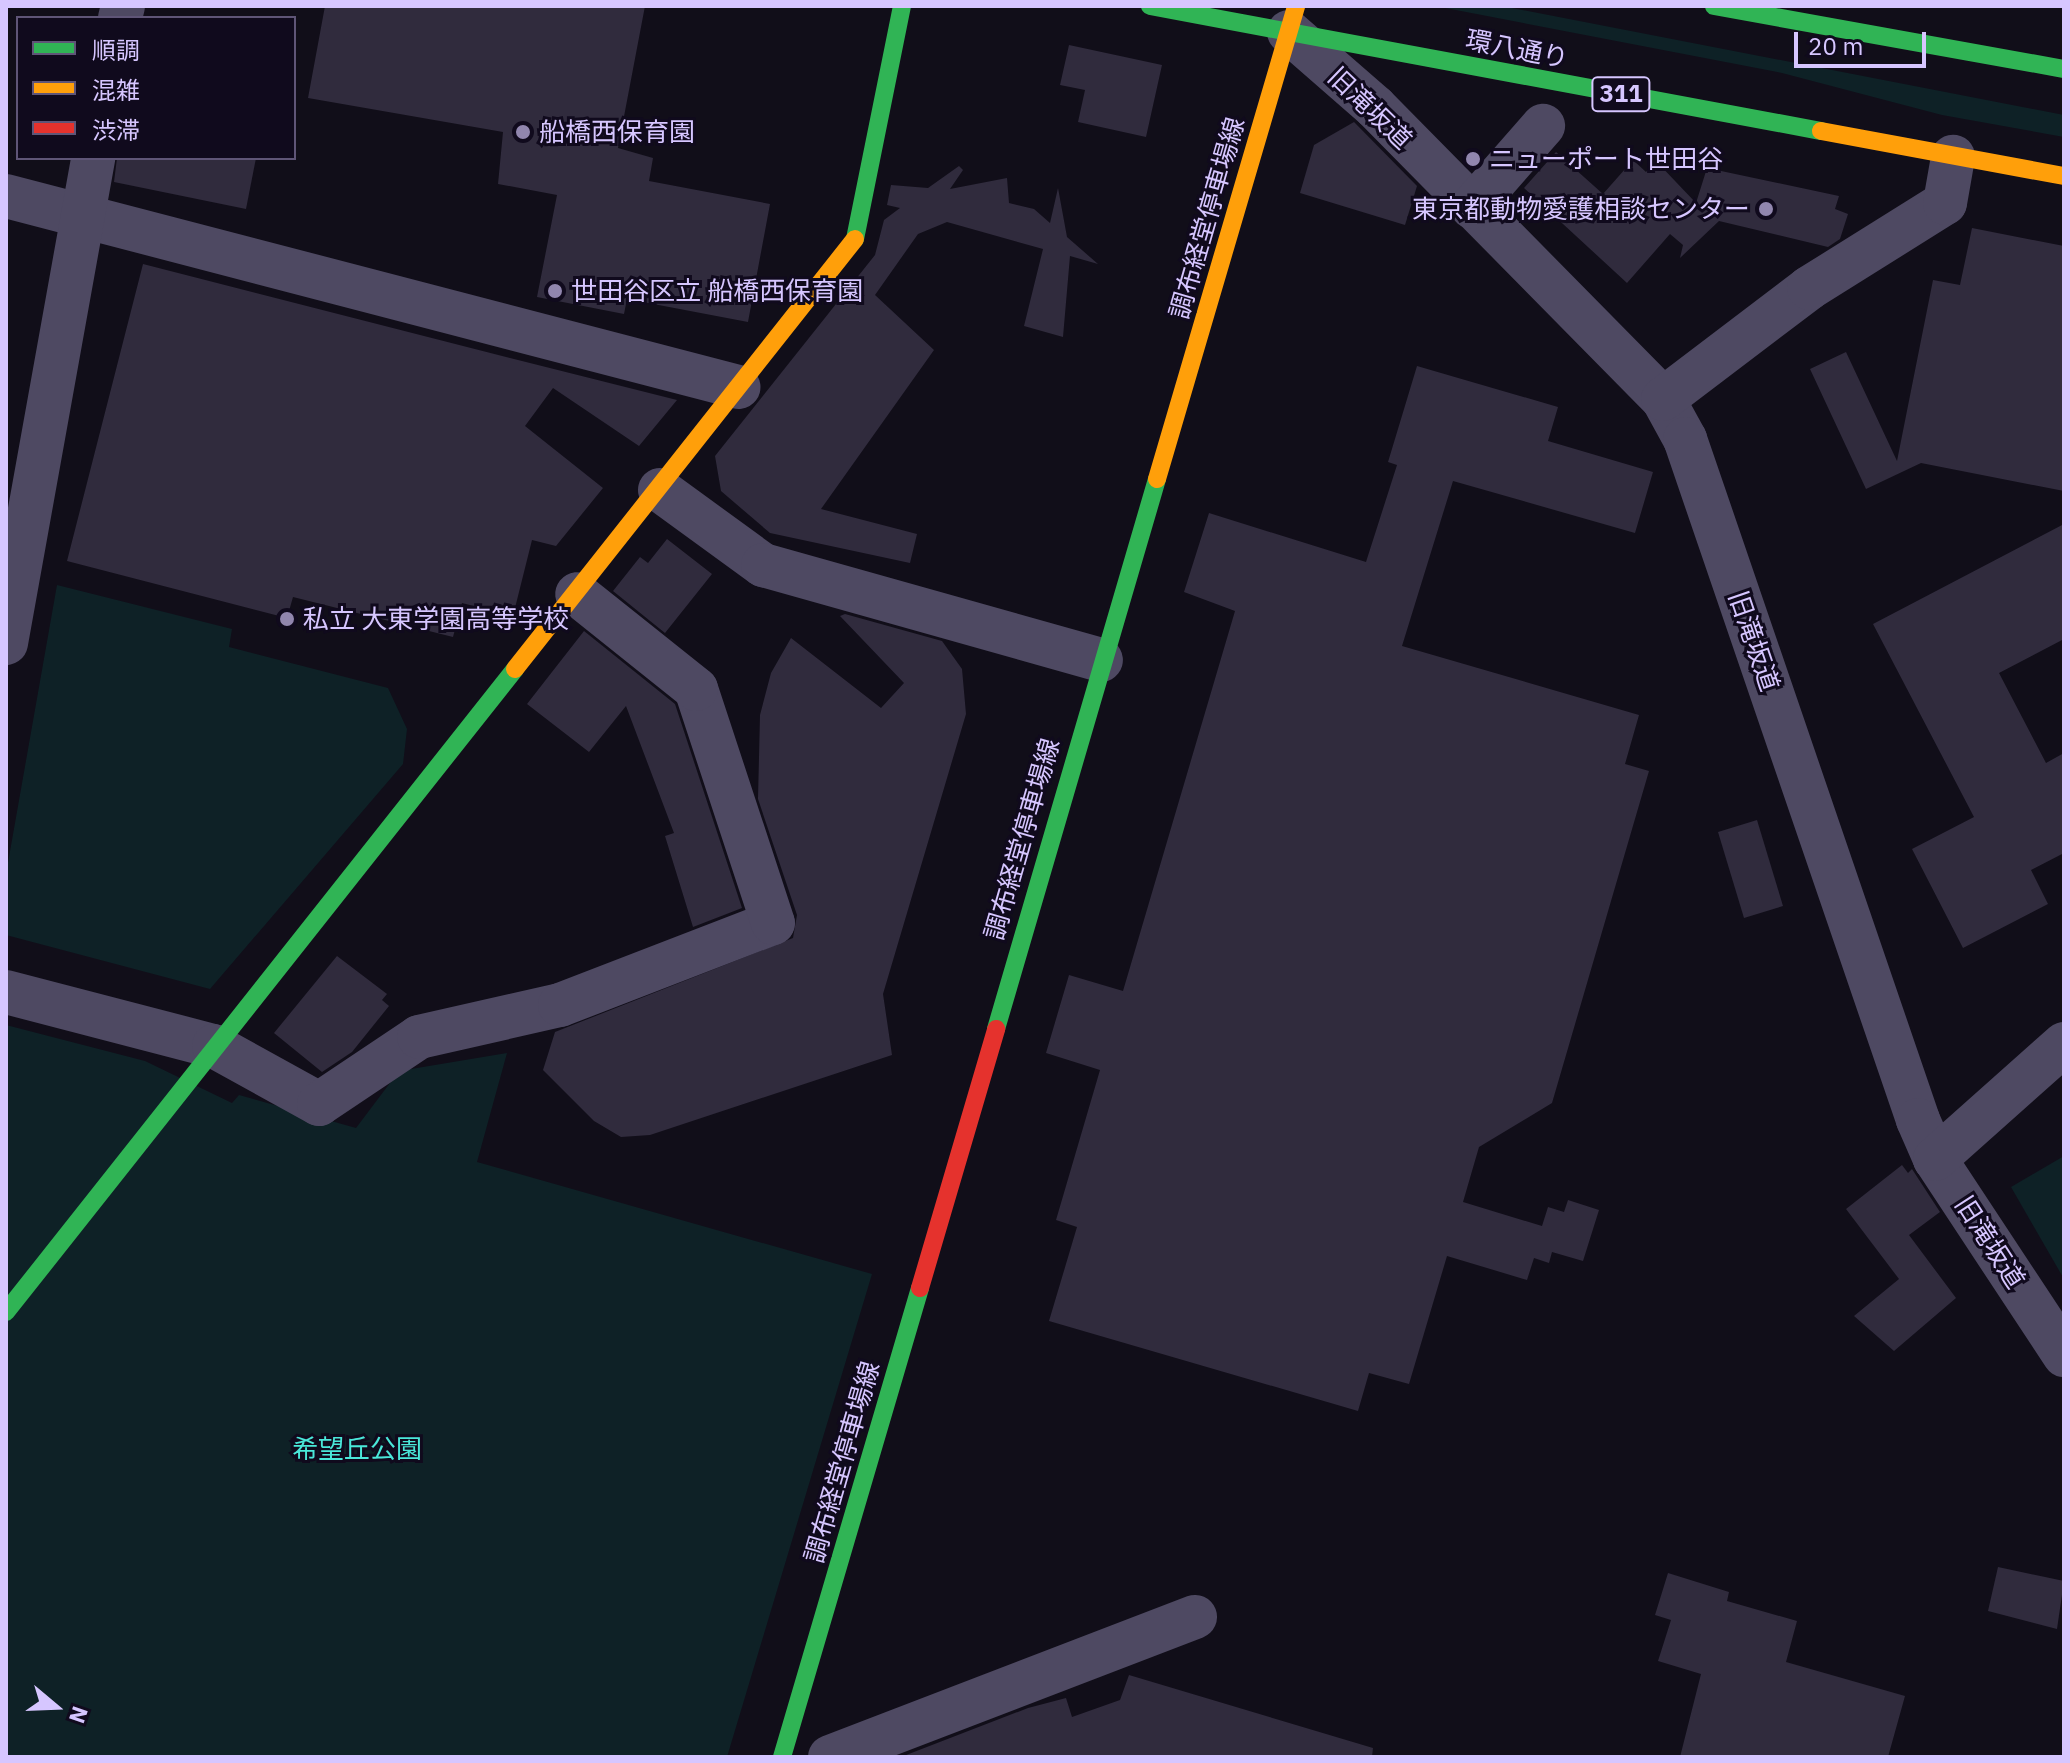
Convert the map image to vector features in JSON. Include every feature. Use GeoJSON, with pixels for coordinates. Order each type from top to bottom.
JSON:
{"type":"FeatureCollection","features":[{"type":"Feature","properties":{"kind":"main road"},"geometry":{"type":"LineString","coordinates":[[6,1312],[214,1046],[660,490],[855,239],[902,6]]}},
{"type":"Feature","properties":{"kind":"main road","name":"環八通り"},"geometry":{"type":"LineString","coordinates":[[1150,6],[1293,19],[1953,157],[2064,176]]}},
{"type":"Feature","properties":{"kind":"main road"},"geometry":{"type":"LineString","coordinates":[[1714,6],[2064,69]]}},
{"type":"Feature","properties":{"kind":"main road","name":"調布経堂停車場線"},"geometry":{"type":"LineString","coordinates":[[784,1751],[1101,660],[1293,19]]}},
{"type":"Feature","properties":{"kind":"street","name":"旧滝坂道"},"geometry":{"type":"LineString","coordinates":[[1293,19],[1472,207],[1663,399],[1685,439],[1926,1140],[2064,1355]]}},
{"type":"Feature","properties":{"kind":"street"},"geometry":{"type":"LineString","coordinates":[[1472,207],[1543,126]]}},
{"type":"Feature","properties":{"kind":"street"},"geometry":{"type":"LineString","coordinates":[[1663,399],[1809,288],[1945,203],[1953,157]]}},
{"type":"Feature","properties":{"kind":"street"},"geometry":{"type":"LineString","coordinates":[[6,643],[93,160]]}},
{"type":"Feature","properties":{"kind":"street"},"geometry":{"type":"LineString","coordinates":[[6,196],[82,213],[738,387]]}},
{"type":"Feature","properties":{"kind":"street"},"geometry":{"type":"LineString","coordinates":[[660,490],[763,565],[1101,660]]}},
{"type":"Feature","properties":{"kind":"street"},"geometry":{"type":"LineString","coordinates":[[6,992],[214,1046],[319,1104],[419,1037],[560,1005],[773,923],[696,689],[577,594]]}},
{"type":"Feature","properties":{"kind":"street"},"geometry":{"type":"LineString","coordinates":[[1926,1140],[2064,1044]]}},
{"type":"Feature","properties":{"kind":"street"},"geometry":{"type":"LineString","coordinates":[[830,1757],[1195,1617]]}},
{"type":"Feature","properties":{"kind":"green space"},"geometry":{"type":"Polygon","coordinates":[[[1435,6],[1502,6],[2064,115],[2064,137],[1942,115],[1782,73],[1435,6]]]}},
{"type":"Feature","properties":{"kind":"green space"},"geometry":{"type":"Polygon","coordinates":[[[57,585],[232,629],[229,647],[388,688],[407,729],[403,764],[210,989],[6,935],[6,874],[57,585]]]}},
{"type":"Feature","properties":{"kind":"green space","name":"希望丘公園"},"geometry":{"type":"Polygon","coordinates":[[[6,1025],[145,1061],[232,1103],[239,1095],[356,1128],[399,1071],[507,1053],[477,1162],[872,1274],[727,1757],[6,1757],[6,1025]]]}},
{"type":"Feature","properties":{"kind":"green space"},"geometry":{"type":"Polygon","coordinates":[[[2064,1156],[2064,1279],[2011,1187],[2064,1156]]]}},
{"type":"Feature","properties":{"kind":"building"},"geometry":{"type":"Polygon","coordinates":[[[325,6],[645,6],[618,148],[653,158],[649,181],[770,204],[748,322],[627,299],[624,314],[537,297],[557,195],[498,184],[503,132],[308,98],[325,6]]]}},
{"type":"Feature","properties":{"kind":"building"},"geometry":{"type":"Polygon","coordinates":[[[1069,45],[1162,65],[1146,137],[1078,122],[1085,90],[1060,85],[1069,45]]]}},
{"type":"Feature","properties":{"kind":"building"},"geometry":{"type":"Polygon","coordinates":[[[1354,122],[1417,186],[1405,225],[1300,193],[1314,145],[1354,122]]]}},
{"type":"Feature","properties":{"kind":"building"},"geometry":{"type":"Polygon","coordinates":[[[1556,152],[1603,194],[1633,160],[1646,172],[1656,161],[1696,203],[1707,168],[1839,196],[1835,209],[1848,214],[1840,239],[1828,247],[1719,221],[1680,258],[1683,245],[1670,234],[1627,283],[1524,188],[1556,152]]]}},
{"type":"Feature","properties":{"kind":"building"},"geometry":{"type":"Polygon","coordinates":[[[117,160],[256,160],[246,209],[114,182],[117,160]]]}},
{"type":"Feature","properties":{"kind":"building"},"geometry":{"type":"Polygon","coordinates":[[[959,166],[963,170],[950,189],[1007,178],[1009,203],[1034,209],[1050,223],[1058,188],[1067,237],[1098,264],[1070,256],[1063,337],[1024,326],[1043,249],[947,222],[918,234],[875,295],[934,350],[821,509],[917,534],[910,563],[770,533],[721,491],[715,456],[875,255],[884,220],[900,208],[887,205],[891,185],[928,188],[959,166]]]}},
{"type":"Feature","properties":{"kind":"building"},"geometry":{"type":"Polygon","coordinates":[[[1972,228],[2064,246],[2064,491],[1921,463],[1866,489],[1810,369],[1846,352],[1897,461],[1933,280],[1960,285],[1972,228]]]}},
{"type":"Feature","properties":{"kind":"building"},"geometry":{"type":"Polygon","coordinates":[[[143,264],[677,400],[639,446],[553,388],[525,426],[603,488],[556,546],[532,540],[513,616],[462,603],[453,637],[293,597],[287,618],[67,561],[143,264]]]}},
{"type":"Feature","properties":{"kind":"building"},"geometry":{"type":"Polygon","coordinates":[[[1417,366],[1558,407],[1548,441],[1653,472],[1635,533],[1453,481],[1402,646],[1639,715],[1625,764],[1649,771],[1552,1103],[1479,1147],[1463,1202],[1542,1226],[1548,1207],[1564,1212],[1568,1200],[1599,1210],[1583,1261],[1552,1252],[1549,1263],[1534,1258],[1527,1280],[1447,1256],[1409,1384],[1369,1373],[1358,1411],[1049,1321],[1077,1227],[1056,1220],[1100,1070],[1046,1053],[1069,975],[1123,991],[1235,611],[1184,592],[1209,513],[1366,562],[1397,465],[1388,462],[1417,366]]]}},
{"type":"Feature","properties":{"kind":"building"},"geometry":{"type":"Polygon","coordinates":[[[2064,524],[2064,639],[1999,673],[2046,763],[2064,753],[2064,853],[2031,870],[2048,904],[1963,948],[1912,849],[1974,817],[1873,624],[2064,524]]]}},
{"type":"Feature","properties":{"kind":"building"},"geometry":{"type":"Polygon","coordinates":[[[667,539],[712,574],[665,633],[613,591],[640,557],[648,563],[667,539]]]}},
{"type":"Feature","properties":{"kind":"building"},"geometry":{"type":"Polygon","coordinates":[[[845,614],[942,641],[962,669],[966,714],[883,994],[892,1055],[650,1135],[621,1137],[594,1121],[543,1070],[555,1032],[793,938],[797,915],[758,799],[760,715],[771,673],[791,638],[881,708],[904,683],[840,616],[845,614]]]}},
{"type":"Feature","properties":{"kind":"building"},"geometry":{"type":"Polygon","coordinates":[[[584,631],[675,704],[742,908],[693,927],[665,836],[674,833],[626,706],[589,752],[527,704],[584,631]]]}},
{"type":"Feature","properties":{"kind":"building"},"geometry":{"type":"Polygon","coordinates":[[[1757,820],[1783,906],[1744,918],[1718,832],[1757,820]]]}},
{"type":"Feature","properties":{"kind":"building"},"geometry":{"type":"Polygon","coordinates":[[[337,956],[387,994],[382,1000],[389,1006],[352,1052],[322,1072],[274,1033],[337,956]]]}},
{"type":"Feature","properties":{"kind":"building"},"geometry":{"type":"Polygon","coordinates":[[[1902,1165],[1908,1173],[1912,1169],[1940,1212],[1909,1235],[1956,1298],[1894,1351],[1854,1316],[1899,1279],[1846,1209],[1902,1165]]]}},
{"type":"Feature","properties":{"kind":"building"},"geometry":{"type":"Polygon","coordinates":[[[1998,1567],[2064,1581],[2057,1629],[1988,1611],[1998,1567]]]}},
{"type":"Feature","properties":{"kind":"building"},"geometry":{"type":"Polygon","coordinates":[[[1668,1573],[1729,1592],[1727,1601],[1797,1621],[1786,1662],[1905,1696],[1888,1757],[1680,1757],[1701,1674],[1658,1661],[1671,1620],[1655,1615],[1668,1573]]]}},
{"type":"Feature","properties":{"kind":"building"},"geometry":{"type":"Polygon","coordinates":[[[1129,1675],[1373,1748],[1372,1757],[901,1757],[1028,1708],[1066,1698],[1072,1717],[1120,1700],[1129,1675]]]}},
{"type":"Feature","properties":{"kind":"traffic: fast"},"geometry":{"type":"LineString","coordinates":[[855,239],[902,6]]}},
{"type":"Feature","properties":{"kind":"traffic: fast"},"geometry":{"type":"LineString","coordinates":[[1150,6],[1821,131]]}},
{"type":"Feature","properties":{"kind":"traffic: fast"},"geometry":{"type":"LineString","coordinates":[[1714,6],[2064,69]]}},
{"type":"Feature","properties":{"kind":"traffic: fast"},"geometry":{"type":"LineString","coordinates":[[996,1029],[1157,479]]}},
{"type":"Feature","properties":{"kind":"traffic: fast"},"geometry":{"type":"LineString","coordinates":[[6,1312],[515,669]]}},
{"type":"Feature","properties":{"kind":"traffic: fast"},"geometry":{"type":"LineString","coordinates":[[782,1757],[920,1288]]}},
{"type":"Feature","properties":{"kind":"traffic: slow"},"geometry":{"type":"LineString","coordinates":[[1157,479],[1296,6]]}},
{"type":"Feature","properties":{"kind":"traffic: slow"},"geometry":{"type":"LineString","coordinates":[[1821,131],[2064,176]]}},
{"type":"Feature","properties":{"kind":"traffic: slow"},"geometry":{"type":"LineString","coordinates":[[515,669],[855,239]]}},
{"type":"Feature","properties":{"kind":"traffic: jam"},"geometry":{"type":"LineString","coordinates":[[920,1288],[996,1029]]}},
{"type":"Feature","properties":{"kind":"place","name":"船橋西保育園"},"geometry":{"type":"Point","coordinates":[523,132]}},
{"type":"Feature","properties":{"kind":"place","name":"ニューポート世田谷"},"geometry":{"type":"Point","coordinates":[1473,159]}},
{"type":"Feature","properties":{"kind":"place","name":"東京都動物愛護相談センター"},"geometry":{"type":"Point","coordinates":[1766,209]}},
{"type":"Feature","properties":{"kind":"place","name":"世田谷区立 船橋西保育園"},"geometry":{"type":"Point","coordinates":[555,291]}},
{"type":"Feature","properties":{"kind":"place","name":"私立 大東学園高等学校"},"geometry":{"type":"Point","coordinates":[287,619]}}]}
